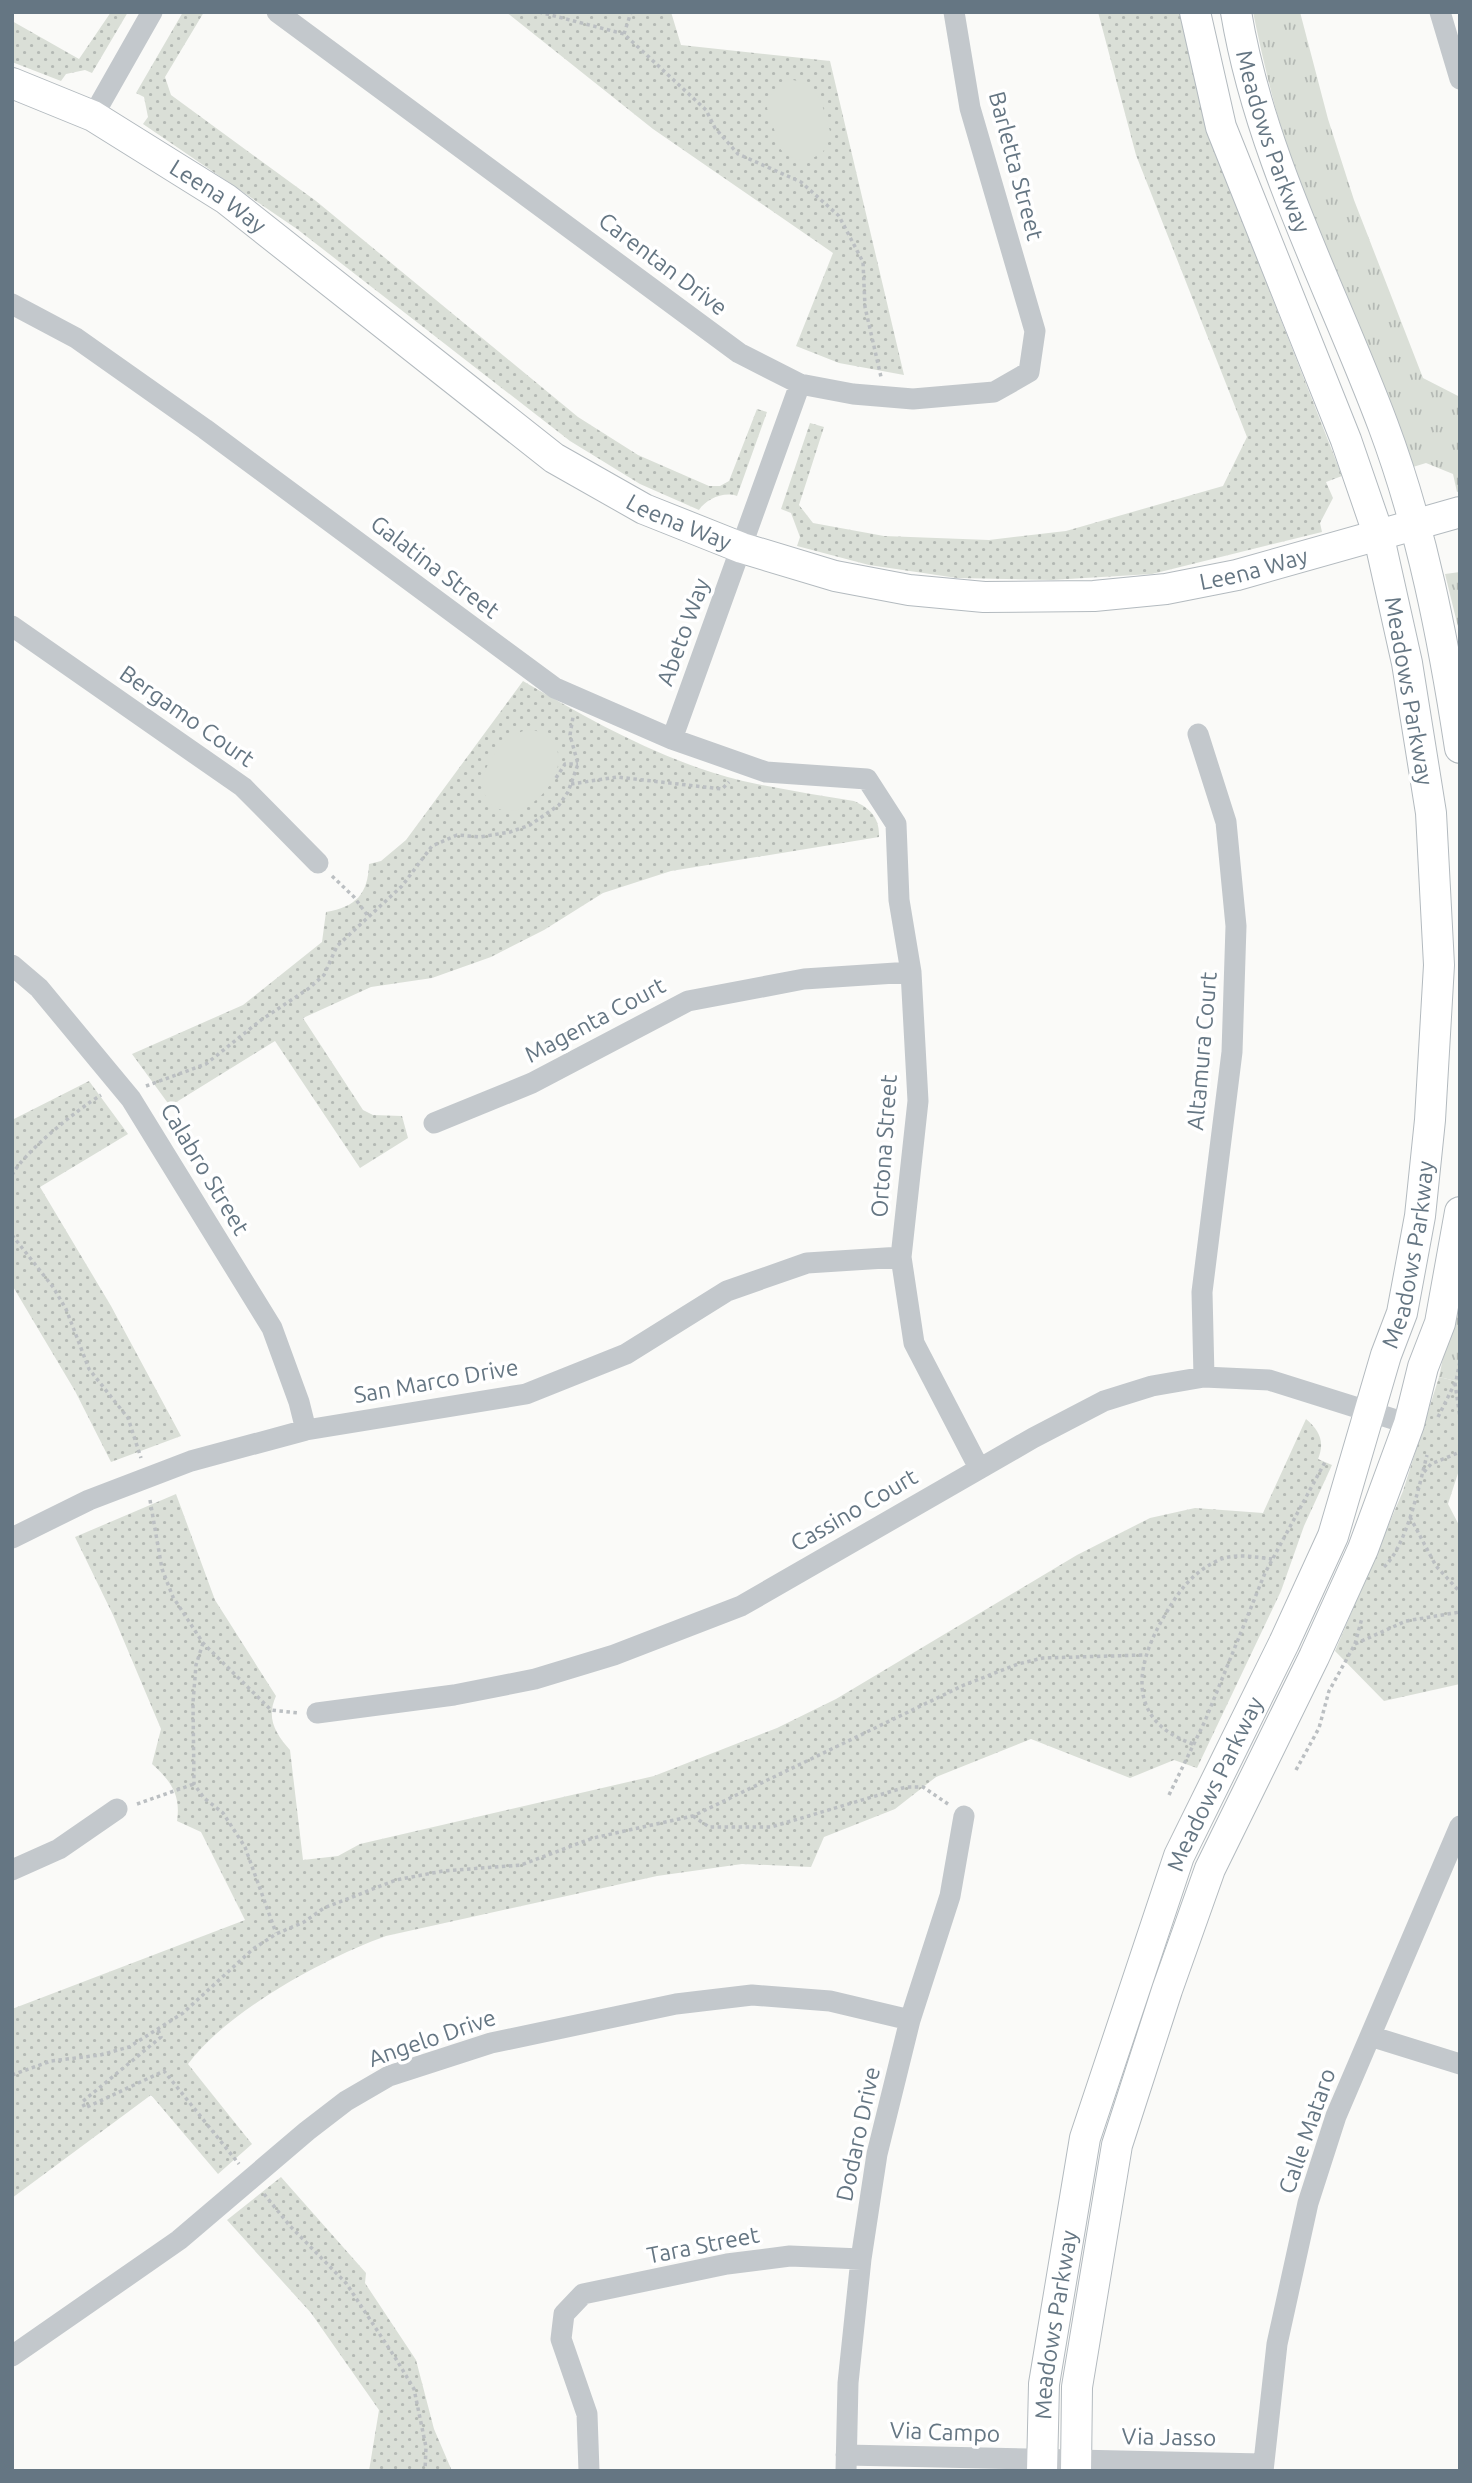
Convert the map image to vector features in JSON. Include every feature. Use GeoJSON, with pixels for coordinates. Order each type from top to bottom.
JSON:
{"type":"FeatureCollection","features":[{"type":"Feature","properties":{"kind":"main road","name":"Meadows Parkway"},"geometry":{"type":"LineString","coordinates":[[1042,2466],[1044,2384],[1085,2138],[1179,1856],[1284,1643],[1333,1536],[1402,1313],[1420,1216],[1430,1120],[1438,965],[1431,813],[1407,663],[1378,533],[1346,440],[1221,127],[1195,12]]}},
{"type":"Feature","properties":{"kind":"main road","name":"Meadows Parkway"},"geometry":{"type":"LineString","coordinates":[[1236,12],[1259,115],[1383,426],[1416,525],[1445,656],[1460,748]]}},
{"type":"Feature","properties":{"kind":"main road","name":"Leena Way"},"geometry":{"type":"LineString","coordinates":[[12,83],[93,116],[226,199],[554,458],[644,509],[742,548],[835,576],[909,590],[984,597],[1094,596],[1166,589],[1237,575],[1460,512]]}},
{"type":"Feature","properties":{"kind":"main road","name":"Meadows Parkway"},"geometry":{"type":"LineString","coordinates":[[1075,2467],[1077,2387],[1117,2145],[1162,2003],[1210,1869],[1314,1657],[1363,1549],[1409,1424],[1423,1367],[1440,1323],[1460,1212]]}},
{"type":"Feature","properties":{"kind":"street"},"geometry":{"type":"LineString","coordinates":[[93,116],[152,12]]}},
{"type":"Feature","properties":{"kind":"street","name":"Carentan Drive"},"geometry":{"type":"LineString","coordinates":[[277,12],[739,353],[800,384],[913,398],[994,392],[1029,372],[1035,331]]}},
{"type":"Feature","properties":{"kind":"street","name":"Barletta Street"},"geometry":{"type":"LineString","coordinates":[[954,12],[971,108],[1035,331]]}},
{"type":"Feature","properties":{"kind":"street"},"geometry":{"type":"LineString","coordinates":[[1440,12],[1460,79]]}},
{"type":"Feature","properties":{"kind":"street","name":"Galatina Street"},"geometry":{"type":"LineString","coordinates":[[12,304],[87,345],[555,688],[672,739],[766,772],[867,779]]}},
{"type":"Feature","properties":{"kind":"street","name":"Abeto Way"},"geometry":{"type":"LineString","coordinates":[[672,739],[800,384]]}},
{"type":"Feature","properties":{"kind":"street","name":"Bergamo Court"},"geometry":{"type":"LineString","coordinates":[[12,626],[243,787],[318,863]]}},
{"type":"Feature","properties":{"kind":"street","name":"Altamura Court"},"geometry":{"type":"LineString","coordinates":[[1198,734],[1226,822],[1236,926],[1232,1052],[1202,1293],[1204,1377]]}},
{"type":"Feature","properties":{"kind":"street","name":"Ortona Street"},"geometry":{"type":"LineString","coordinates":[[867,779],[896,824],[900,900],[911,972],[918,1101],[901,1258],[914,1343],[979,1468]]}},
{"type":"Feature","properties":{"kind":"street","name":"Calabro Street"},"geometry":{"type":"LineString","coordinates":[[12,965],[39,988],[124,1091],[272,1328],[299,1402],[306,1430]]}},
{"type":"Feature","properties":{"kind":"street","name":"Magenta Court"},"geometry":{"type":"LineString","coordinates":[[434,1123],[532,1083],[688,1001],[804,979],[911,972]]}},
{"type":"Feature","properties":{"kind":"street","name":"San Marco Drive"},"geometry":{"type":"LineString","coordinates":[[12,1538],[89,1500],[191,1461],[306,1430],[526,1394],[626,1354],[739,1287],[807,1263],[901,1258]]}},
{"type":"Feature","properties":{"kind":"street","name":"Cassino Court"},"geometry":{"type":"LineString","coordinates":[[317,1713],[454,1695],[535,1679],[614,1655],[741,1606],[979,1468],[1104,1401],[1152,1386],[1204,1377],[1269,1380],[1369,1414],[1409,1424]]}},
{"type":"Feature","properties":{"kind":"street"},"geometry":{"type":"LineString","coordinates":[[12,1870],[59,1849],[117,1809]]}},
{"type":"Feature","properties":{"kind":"street","name":"Dodaro Drive"},"geometry":{"type":"LineString","coordinates":[[846,2463],[848,2383],[861,2259],[877,2154],[910,2020],[950,1896],[964,1816]]}},
{"type":"Feature","properties":{"kind":"street","name":"Calle Mataro"},"geometry":{"type":"LineString","coordinates":[[1263,2468],[1277,2344],[1308,2203],[1336,2116],[1460,1826]]}},
{"type":"Feature","properties":{"kind":"street","name":"Angelo Drive"},"geometry":{"type":"LineString","coordinates":[[12,2356],[179,2240],[346,2101],[389,2076],[491,2043],[677,2004],[752,1995],[830,2001],[910,2020]]}},
{"type":"Feature","properties":{"kind":"street"},"geometry":{"type":"LineString","coordinates":[[1370,2036],[1460,2064]]}},
{"type":"Feature","properties":{"kind":"street","name":"Tara Street"},"geometry":{"type":"LineString","coordinates":[[589,2471],[587,2414],[561,2339],[564,2314],[583,2294],[727,2264],[790,2256],[861,2259]]}},
{"type":"Feature","properties":{"kind":"street","name":"Via Campo"},"geometry":{"type":"LineString","coordinates":[[846,2463],[1075,2467]]}},
{"type":"Feature","properties":{"kind":"street","name":"Via Jasso"},"geometry":{"type":"LineString","coordinates":[[1075,2467],[1263,2468]]}},
{"type":"Feature","properties":{"kind":"path"},"geometry":{"type":"LineString","coordinates":[[539,12],[624,34],[706,110],[715,128],[738,154],[801,182],[839,216],[863,262],[865,307],[880,372],[881,396]]}},
{"type":"Feature","properties":{"kind":"path"},"geometry":{"type":"LineString","coordinates":[[624,34],[631,12]]}},
{"type":"Feature","properties":{"kind":"path"},"geometry":{"type":"LineString","coordinates":[[12,1175],[25,1157],[76,1111],[100,1095],[162,1081],[206,1064],[324,975],[337,946],[402,886],[432,846],[457,835],[480,837],[530,825],[559,805],[572,784],[578,764],[570,735],[571,719],[584,701]]}},
{"type":"Feature","properties":{"kind":"path"},"geometry":{"type":"LineString","coordinates":[[572,784],[617,777],[722,789],[726,787],[737,762]]}},
{"type":"Feature","properties":{"kind":"path"},"geometry":{"type":"LineString","coordinates":[[556,778],[565,764],[578,764]]}},
{"type":"Feature","properties":{"kind":"path"},"geometry":{"type":"LineString","coordinates":[[318,863],[354,897],[368,916]]}},
{"type":"Feature","properties":{"kind":"path"},"geometry":{"type":"LineString","coordinates":[[1455,1381],[1455,1397],[1460,1418]]}},
{"type":"Feature","properties":{"kind":"path"},"geometry":{"type":"LineString","coordinates":[[1422,1474],[1431,1464],[1460,1452]]}},
{"type":"Feature","properties":{"kind":"path"},"geometry":{"type":"LineString","coordinates":[[1169,1795],[1272,1559],[1325,1462]]}},
{"type":"Feature","properties":{"kind":"path"},"geometry":{"type":"LineString","coordinates":[[1409,1516],[1436,1566],[1460,1592]]}},
{"type":"Feature","properties":{"kind":"path"},"geometry":{"type":"LineString","coordinates":[[1193,1744],[1167,1732],[1154,1719],[1144,1698],[1140,1678],[1144,1655],[1175,1596],[1196,1572],[1222,1559],[1249,1556],[1272,1559]]}},
{"type":"Feature","properties":{"kind":"path"},"geometry":{"type":"LineString","coordinates":[[1355,1644],[1406,1621],[1460,1612]]}},
{"type":"Feature","properties":{"kind":"path"},"geometry":{"type":"LineString","coordinates":[[203,1643],[196,1665],[194,1689],[194,1784],[204,1798],[223,1813],[245,1847],[276,1934]]}},
{"type":"Feature","properties":{"kind":"path"},"geometry":{"type":"LineString","coordinates":[[12,2076],[51,2061],[114,2052],[158,2031],[183,2013],[253,1949],[276,1934],[304,1922],[324,1908],[396,1880],[443,1871],[521,1865],[593,1838],[692,1816],[996,1671],[1043,1658],[1144,1655]]}},
{"type":"Feature","properties":{"kind":"path"},"geometry":{"type":"LineString","coordinates":[[117,1809],[194,1784]]}},
{"type":"Feature","properties":{"kind":"path"},"geometry":{"type":"LineString","coordinates":[[692,1816],[709,1827],[771,1827],[906,1787],[923,1787],[964,1816]]}},
{"type":"Feature","properties":{"kind":"path"},"geometry":{"type":"LineString","coordinates":[[158,2031],[161,2037],[82,2102],[85,2108],[164,2071],[290,2226],[346,2283],[396,2359],[414,2389],[426,2447],[425,2471]]}},
{"type":"Feature","properties":{"kind":"green space"},"geometry":{"type":"Polygon","coordinates":[[[111,12],[128,12],[92,73],[85,70],[66,74],[61,81],[12,62],[12,21],[79,59],[111,12]]]}},
{"type":"Feature","properties":{"kind":"green space"},"geometry":{"type":"Polygon","coordinates":[[[183,12],[204,12],[165,77],[171,95],[316,201],[578,417],[638,455],[709,486],[720,486],[729,481],[757,409],[767,412],[737,496],[716,497],[706,502],[699,510],[640,484],[570,441],[297,229],[143,124],[148,117],[144,97],[136,93],[183,12]]]}},
{"type":"Feature","properties":{"kind":"green space"},"geometry":{"type":"Polygon","coordinates":[[[506,12],[671,12],[681,45],[830,61],[904,375],[839,363],[796,346],[833,253],[653,129],[506,12]]]}},
{"type":"Feature","properties":{"kind":"green space"},"geometry":{"type":"Polygon","coordinates":[[[1098,12],[1184,12],[1233,197],[1342,476],[1326,482],[1333,498],[1320,523],[1322,532],[1152,574],[1051,580],[957,578],[869,565],[797,546],[800,537],[791,513],[781,509],[810,423],[824,427],[799,505],[813,523],[884,536],[989,540],[1066,531],[1223,486],[1247,437],[1136,155],[1098,12]]]}},
{"type":"Feature","properties":{"kind":"green space"},"geometry":{"type":"Polygon","coordinates":[[[1253,12],[1300,12],[1328,119],[1354,200],[1423,378],[1460,397],[1460,491],[1457,492],[1453,474],[1426,463],[1413,467],[1298,180],[1276,109],[1253,12]]]}},
{"type":"Feature","properties":{"kind":"green space"},"geometry":{"type":"Polygon","coordinates":[[[787,79],[799,81],[814,90],[822,104],[831,134],[823,152],[808,161],[794,159],[781,150],[767,108],[773,91],[787,79]]]}},
{"type":"Feature","properties":{"kind":"green space"},"geometry":{"type":"Polygon","coordinates":[[[1460,572],[1460,635],[1445,574],[1460,572]]]}},
{"type":"Feature","properties":{"kind":"green space"},"geometry":{"type":"Polygon","coordinates":[[[523,681],[629,739],[685,763],[743,781],[854,801],[873,814],[878,824],[879,837],[671,871],[603,893],[544,930],[491,957],[432,978],[371,987],[303,1018],[363,1110],[373,1115],[402,1116],[408,1138],[360,1168],[275,1041],[170,1106],[132,1054],[243,1005],[322,942],[326,912],[353,903],[363,891],[369,864],[381,861],[406,840],[523,681]]]}},
{"type":"Feature","properties":{"kind":"green space"},"geometry":{"type":"Polygon","coordinates":[[[530,729],[549,738],[558,752],[558,768],[551,784],[539,798],[524,808],[509,811],[494,806],[486,796],[483,785],[490,760],[509,739],[530,729]]]}},
{"type":"Feature","properties":{"kind":"green space"},"geometry":{"type":"Polygon","coordinates":[[[89,1081],[128,1134],[40,1187],[111,1306],[181,1436],[111,1462],[75,1391],[12,1285],[12,1120],[89,1081]]]}},
{"type":"Feature","properties":{"kind":"green space"},"geometry":{"type":"Polygon","coordinates":[[[1460,1277],[1460,1382],[1439,1377],[1460,1277]]]}},
{"type":"Feature","properties":{"kind":"green space"},"geometry":{"type":"Polygon","coordinates":[[[1439,1377],[1460,1382],[1460,1467],[1448,1504],[1460,1527],[1460,1684],[1384,1701],[1335,1651],[1403,1491],[1439,1377]]]}},
{"type":"Feature","properties":{"kind":"green space"},"geometry":{"type":"Polygon","coordinates":[[[1306,1419],[1320,1437],[1318,1459],[1332,1465],[1304,1526],[1281,1591],[1197,1768],[1174,1760],[1130,1778],[1031,1739],[936,1777],[895,1809],[824,1837],[811,1867],[742,1864],[657,1876],[386,1936],[335,1958],[279,1988],[227,2025],[205,2044],[188,2064],[252,2144],[218,2174],[151,2095],[12,2198],[12,2009],[245,1920],[201,1832],[177,1821],[176,1796],[173,1789],[152,1764],[161,1729],[113,1615],[75,1537],[176,1494],[215,1600],[276,1696],[272,1718],[276,1731],[290,1750],[303,1860],[338,1856],[360,1844],[654,1776],[777,1728],[836,1699],[1077,1555],[1150,1518],[1195,1508],[1263,1513],[1306,1419]]]}},
{"type":"Feature","properties":{"kind":"green space"},"geometry":{"type":"Polygon","coordinates":[[[281,2177],[366,2273],[365,2283],[416,2360],[434,2429],[452,2471],[369,2471],[379,2410],[311,2313],[227,2220],[281,2177]]]}}]}
